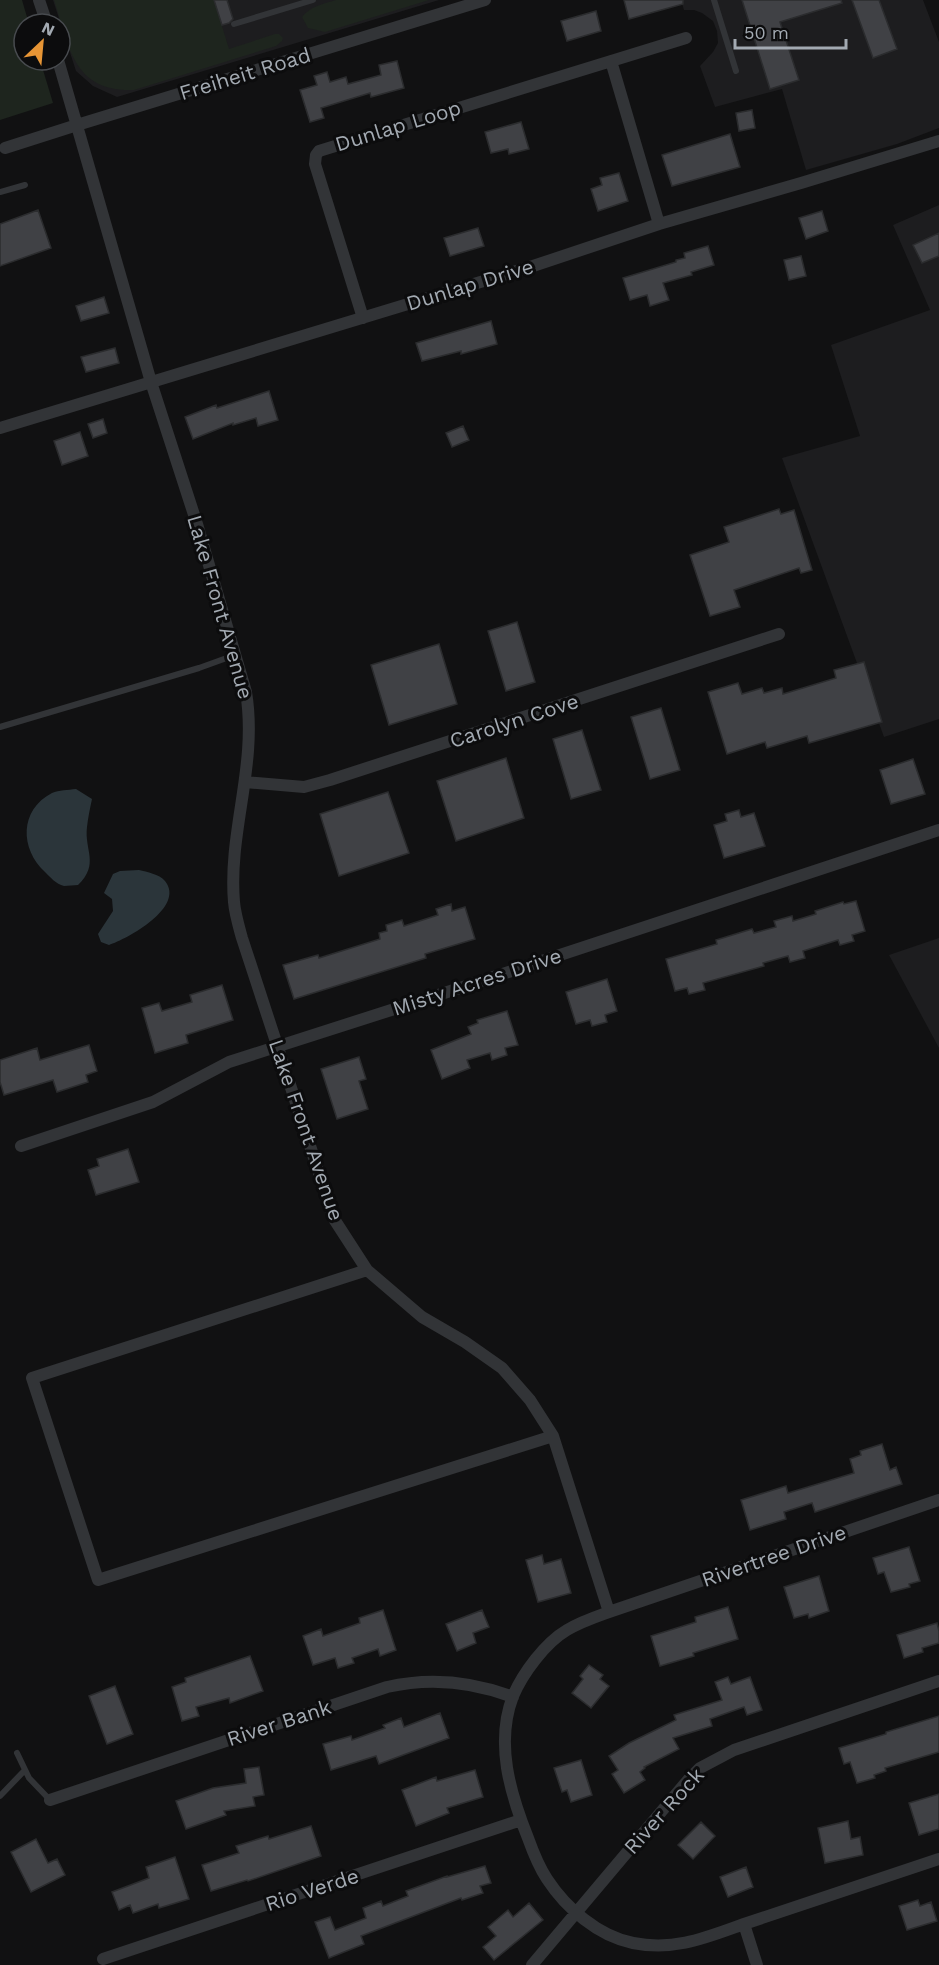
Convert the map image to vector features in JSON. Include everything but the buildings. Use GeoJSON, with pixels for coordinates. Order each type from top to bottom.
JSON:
{"type":"FeatureCollection","features":[{"type":"Feature","properties":{"kind":"street","name":"Freiheit Road"},"geometry":{"type":"LineString","coordinates":[[2,149],[76,124],[485,0]]}},
{"type":"Feature","properties":{"kind":"street","name":"Dunlap Loop"},"geometry":{"type":"LineString","coordinates":[[363,318],[315,164],[319,151],[686,38]]}},
{"type":"Feature","properties":{"kind":"street"},"geometry":{"type":"LineString","coordinates":[[611,62],[659,224]]}},
{"type":"Feature","properties":{"kind":"street","name":"Lake Front Avenue"},"geometry":{"type":"LineString","coordinates":[[61,72],[151,382],[197,524],[246,692],[250,715],[250,735],[237,836],[234,904],[242,938],[276,1046],[334,1219],[367,1270],[422,1317],[465,1342],[501,1368],[530,1400],[553,1436],[609,1612]]}},
{"type":"Feature","properties":{"kind":"street","name":"Dunlap Drive"},"geometry":{"type":"LineString","coordinates":[[0,428],[533,266],[659,224],[939,141]]}},
{"type":"Feature","properties":{"kind":"street","name":"Carolyn Cove"},"geometry":{"type":"LineString","coordinates":[[245,782],[304,787],[330,780],[779,634]]}},
{"type":"Feature","properties":{"kind":"street","name":"Misty Acres Drive"},"geometry":{"type":"LineString","coordinates":[[21,1146],[153,1102],[229,1062],[474,984],[939,830]]}},
{"type":"Feature","properties":{"kind":"street"},"geometry":{"type":"LineString","coordinates":[[367,1270],[32,1378],[98,1580],[553,1436]]}},
{"type":"Feature","properties":{"kind":"street","name":"Rivertree Drive"},"geometry":{"type":"LineString","coordinates":[[609,1612],[939,1500]]}},
{"type":"Feature","properties":{"kind":"street"},"geometry":{"type":"LineString","coordinates":[[609,1612],[565,1630],[533,1662],[520,1680],[508,1713],[505,1752],[507,1774],[521,1820],[546,1878],[576,1912],[592,1925],[611,1936],[631,1943],[674,1946],[694,1942],[939,1859]]}},
{"type":"Feature","properties":{"kind":"street","name":"River Bank"},"geometry":{"type":"LineString","coordinates":[[50,1800],[387,1687],[412,1681],[459,1683],[496,1690],[513,1697]]}},
{"type":"Feature","properties":{"kind":"street","name":"River Rock"},"geometry":{"type":"LineString","coordinates":[[532,1965],[700,1768],[715,1758],[734,1750],[939,1681]]}},
{"type":"Feature","properties":{"kind":"street","name":"Rio Verde"},"geometry":{"type":"LineString","coordinates":[[103,1959],[521,1820]]}},
{"type":"Feature","properties":{"kind":"street"},"geometry":{"type":"LineString","coordinates":[[744,1924],[757,1965]]}},
{"type":"Feature","properties":{"kind":"lane"},"geometry":{"type":"LineString","coordinates":[[234,24],[313,0]]}},
{"type":"Feature","properties":{"kind":"lane"},"geometry":{"type":"LineString","coordinates":[[714,0],[736,71]]}},
{"type":"Feature","properties":{"kind":"lane"},"geometry":{"type":"LineString","coordinates":[[0,192],[24,185]]}},
{"type":"Feature","properties":{"kind":"lane"},"geometry":{"type":"LineString","coordinates":[[0,727],[199,668],[235,655]]}},
{"type":"Feature","properties":{"kind":"lane"},"geometry":{"type":"LineString","coordinates":[[17,1753],[29,1778],[50,1800]]}},
{"type":"Feature","properties":{"kind":"lane"},"geometry":{"type":"LineString","coordinates":[[0,1796],[25,1770]]}},
{"type":"Feature","properties":{"kind":"shaded area"},"geometry":{"type":"Polygon","coordinates":[[[0,0],[22,0],[26,12],[12,12],[12,72],[44,72],[53,103],[0,120],[0,0]]]}},
{"type":"Feature","properties":{"kind":"shaded area"},"geometry":{"type":"Polygon","coordinates":[[[53,0],[439,0],[117,97],[93,86],[76,71],[72,59],[72,12],[57,12],[53,0]]]}},
{"type":"Feature","properties":{"kind":"shaded area"},"geometry":{"type":"Polygon","coordinates":[[[54,0],[214,0],[229,49],[275,34],[283,38],[276,46],[134,90],[114,89],[86,75],[77,63],[72,54],[72,12],[58,12],[54,0]]]}},
{"type":"Feature","properties":{"kind":"shaded area"},"geometry":{"type":"Polygon","coordinates":[[[336,0],[429,0],[325,32],[308,28],[302,17],[309,10],[336,0]]]}},
{"type":"Feature","properties":{"kind":"shaded area"},"geometry":{"type":"Polygon","coordinates":[[[681,0],[923,0],[939,42],[939,128],[897,144],[806,170],[782,89],[715,107],[700,66],[718,43],[717,31],[713,21],[702,13],[684,10],[681,0]]]}},
{"type":"Feature","properties":{"kind":"shaded area"},"geometry":{"type":"Polygon","coordinates":[[[939,205],[939,719],[884,737],[782,458],[860,436],[831,345],[930,310],[893,225],[939,205]]]}},
{"type":"Feature","properties":{"kind":"shaded area"},"geometry":{"type":"Polygon","coordinates":[[[76,789],[92,799],[87,835],[90,863],[85,877],[78,885],[64,886],[53,880],[37,863],[31,852],[27,830],[33,809],[41,800],[55,792],[76,789]]]}},
{"type":"Feature","properties":{"kind":"shaded area"},"geometry":{"type":"Polygon","coordinates":[[[139,870],[156,875],[165,881],[169,891],[168,901],[152,921],[140,929],[109,945],[101,942],[98,934],[113,911],[112,899],[104,893],[113,874],[120,871],[139,870]]]}},
{"type":"Feature","properties":{"kind":"shaded area"},"geometry":{"type":"Polygon","coordinates":[[[939,938],[939,1048],[889,955],[939,938]]]}}]}
